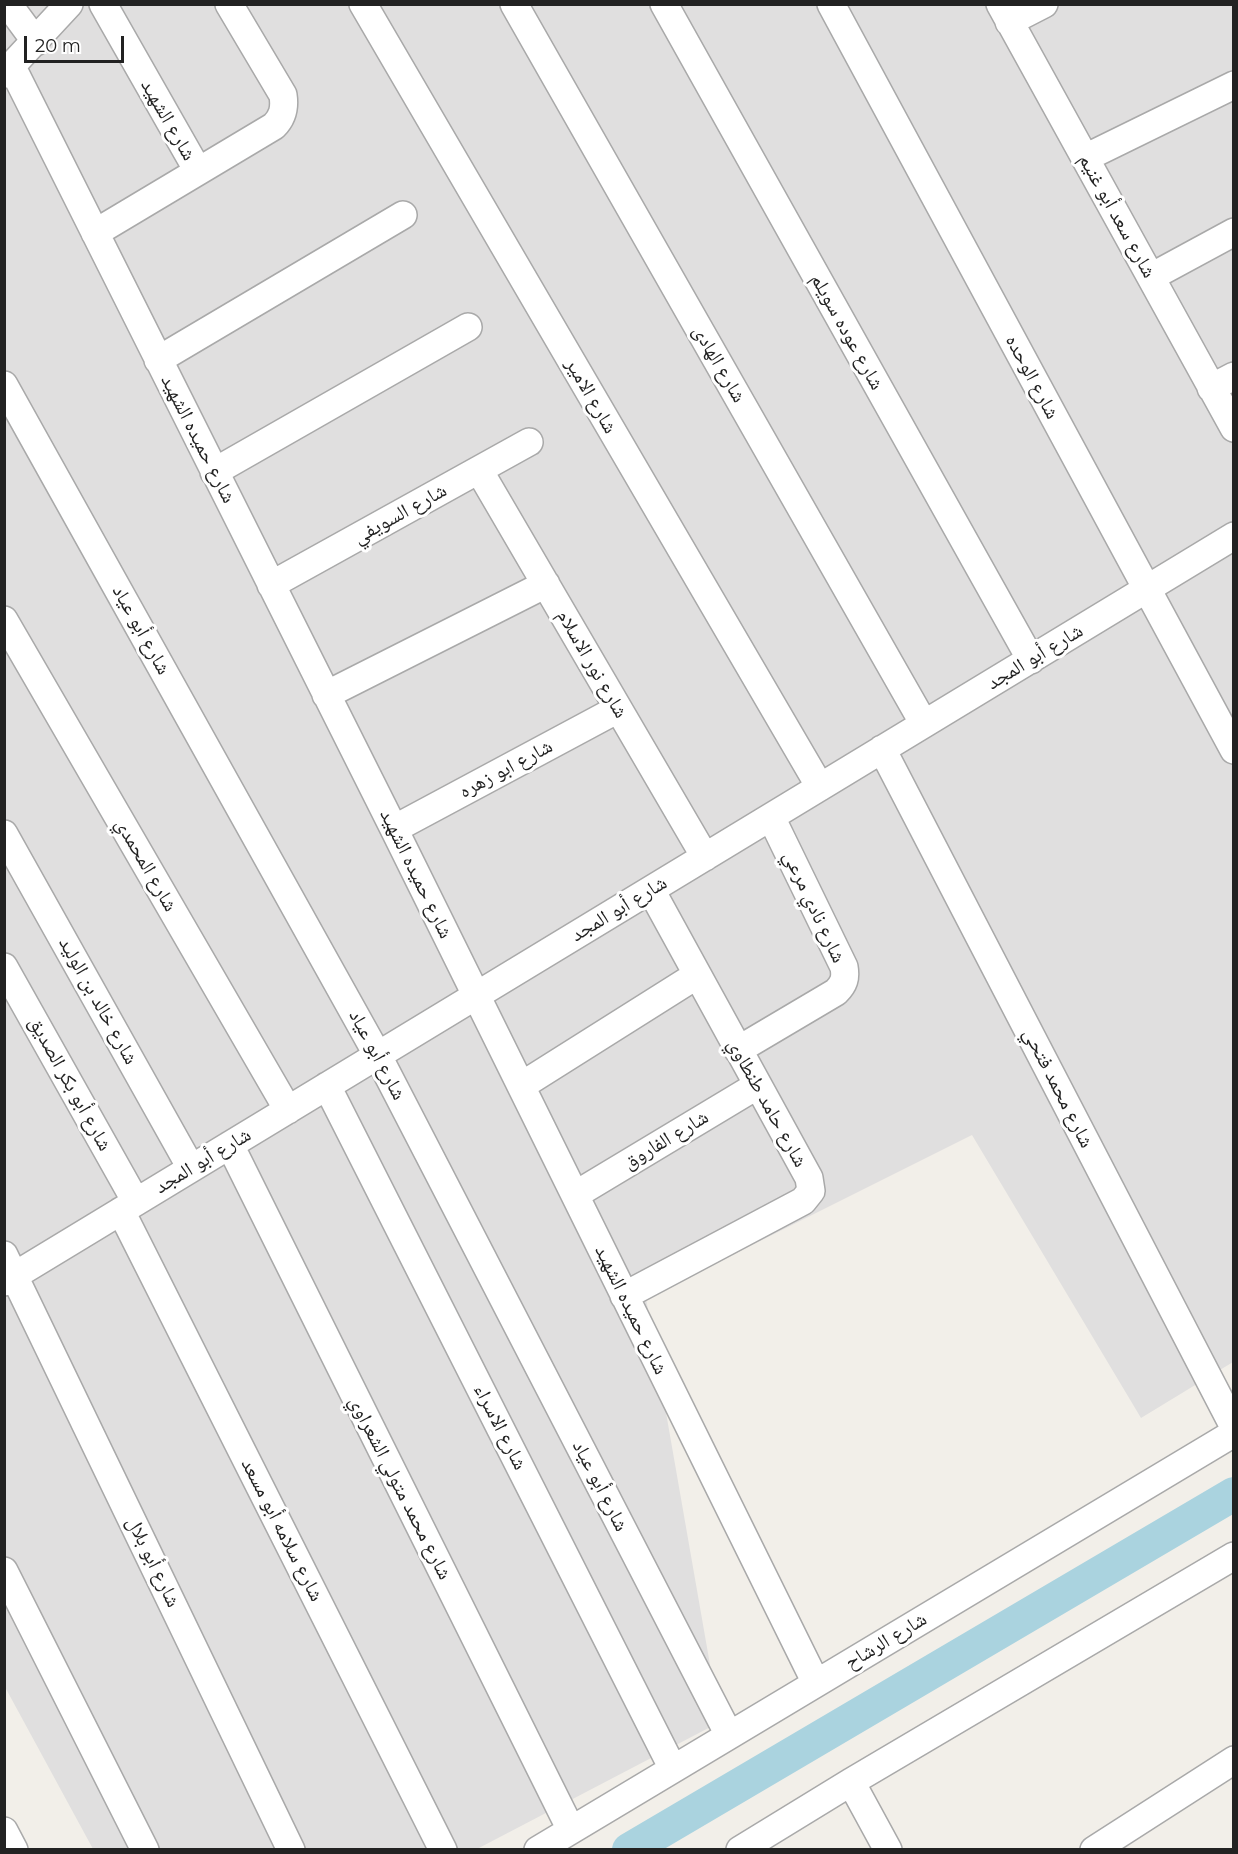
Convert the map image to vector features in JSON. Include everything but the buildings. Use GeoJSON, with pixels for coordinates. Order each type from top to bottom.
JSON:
{"type":"FeatureCollection","features":[{"type":"Feature","properties":{"kind":"street"},"geometry":{"type":"LineString","coordinates":[[9,4],[36,42]]}},
{"type":"Feature","properties":{"kind":"street"},"geometry":{"type":"LineString","coordinates":[[8,70],[69,4]]}},
{"type":"Feature","properties":{"kind":"street","name":"شارع الشهيد"},"geometry":{"type":"LineString","coordinates":[[103,4],[198,171]]}},
{"type":"Feature","properties":{"kind":"street"},"geometry":{"type":"LineString","coordinates":[[95,233],[274,126],[280,120],[283,112],[283,95],[230,4]]}},
{"type":"Feature","properties":{"kind":"street","name":"شارع الامير"},"geometry":{"type":"LineString","coordinates":[[363,4],[820,787]]}},
{"type":"Feature","properties":{"kind":"street","name":"شارع الهادى"},"geometry":{"type":"LineString","coordinates":[[514,4],[924,724]]}},
{"type":"Feature","properties":{"kind":"street","name":"شارع عوده سويلم"},"geometry":{"type":"LineString","coordinates":[[664,4],[1031,660]]}},
{"type":"Feature","properties":{"kind":"street","name":"شارع الوحده"},"geometry":{"type":"LineString","coordinates":[[831,4],[1233,750]]}},
{"type":"Feature","properties":{"kind":"street"},"geometry":{"type":"LineString","coordinates":[[1004,13],[1044,4]]}},
{"type":"Feature","properties":{"kind":"street","name":"شارع سعد أبو غنيم"},"geometry":{"type":"LineString","coordinates":[[1004,13],[1151,277],[1222,382],[1233,428]]}},
{"type":"Feature","properties":{"kind":"street","name":"شارع حميده الشهيد"},"geometry":{"type":"LineString","coordinates":[[8,70],[95,233],[477,996],[816,1683]]}},
{"type":"Feature","properties":{"kind":"street"},"geometry":{"type":"LineString","coordinates":[[1085,158],[1233,85]]}},
{"type":"Feature","properties":{"kind":"street"},"geometry":{"type":"LineString","coordinates":[[158,360],[403,215]]}},
{"type":"Feature","properties":{"kind":"street"},"geometry":{"type":"LineString","coordinates":[[1151,277],[1233,232]]}},
{"type":"Feature","properties":{"kind":"street"},"geometry":{"type":"LineString","coordinates":[[214,472],[468,327]]}},
{"type":"Feature","properties":{"kind":"street","name":"شارع أبو عياد"},"geometry":{"type":"LineString","coordinates":[[4,384],[378,1056],[729,1736]]}},
{"type":"Feature","properties":{"kind":"street","name":"شارع السويفي"},"geometry":{"type":"LineString","coordinates":[[271,585],[529,442]]}},
{"type":"Feature","properties":{"kind":"street","name":"شارع نور الاسلام"},"geometry":{"type":"LineString","coordinates":[[479,470],[705,857]]}},
{"type":"Feature","properties":{"kind":"street","name":"شارع أبو المجد"},"geometry":{"type":"LineString","coordinates":[[8,1271],[128,1207],[1233,536]]}},
{"type":"Feature","properties":{"kind":"street"},"geometry":{"type":"LineString","coordinates":[[326,695],[546,584]]}},
{"type":"Feature","properties":{"kind":"street","name":"شارع المحمدي"},"geometry":{"type":"LineString","coordinates":[[4,620],[288,1110]]}},
{"type":"Feature","properties":{"kind":"street","name":"شارع ابو زهره"},"geometry":{"type":"LineString","coordinates":[[394,830],[618,710]]}},
{"type":"Feature","properties":{"kind":"street","name":"شارع محمد فتحي"},"geometry":{"type":"LineString","coordinates":[[882,749],[1233,1426]]}},
{"type":"Feature","properties":{"kind":"street","name":"شارع نادي مرعي"},"geometry":{"type":"LineString","coordinates":[[738,1050],[836,992],[842,986],[846,976],[844,967],[771,817]]}},
{"type":"Feature","properties":{"kind":"street","name":"شارع خالد بن الوليد"},"geometry":{"type":"LineString","coordinates":[[4,834],[192,1168]]}},
{"type":"Feature","properties":{"kind":"street","name":"شارع حامد طنطاوي"},"geometry":{"type":"LineString","coordinates":[[624,1296],[808,1196],[811,1191],[809,1178],[651,890]]}},
{"type":"Feature","properties":{"kind":"street","name":"شارع أبو بكر الصديق"},"geometry":{"type":"LineString","coordinates":[[4,967],[128,1207]]}},
{"type":"Feature","properties":{"kind":"street"},"geometry":{"type":"LineString","coordinates":[[521,1086],[697,975]]}},
{"type":"Feature","properties":{"kind":"street","name":"شارع الفاروق"},"geometry":{"type":"LineString","coordinates":[[575,1195],[758,1085]]}},
{"type":"Feature","properties":{"kind":"street","name":"شارع الاسراء"},"geometry":{"type":"LineString","coordinates":[[327,1086],[673,1769]]}},
{"type":"Feature","properties":{"kind":"street","name":"شارع محمد متولي الشعراوي"},"geometry":{"type":"LineString","coordinates":[[230,1145],[571,1830]]}},
{"type":"Feature","properties":{"kind":"street","name":"شارع سلامه أبو مسعد"},"geometry":{"type":"LineString","coordinates":[[128,1207],[443,1850]]}},
{"type":"Feature","properties":{"kind":"street","name":"شارع أبو بلال"},"geometry":{"type":"LineString","coordinates":[[8,1271],[291,1850]]}},
{"type":"Feature","properties":{"kind":"street","name":"شارع الرشاح"},"geometry":{"type":"LineString","coordinates":[[538,1850],[1233,1433]]}},
{"type":"Feature","properties":{"kind":"street"},"geometry":{"type":"LineString","coordinates":[[740,1850],[1233,1556]]}},
{"type":"Feature","properties":{"kind":"street"},"geometry":{"type":"LineString","coordinates":[[4,1571],[145,1850]]}},
{"type":"Feature","properties":{"kind":"street"},"geometry":{"type":"LineString","coordinates":[[1094,1850],[1233,1760]]}},
{"type":"Feature","properties":{"kind":"street"},"geometry":{"type":"LineString","coordinates":[[851,1782],[888,1850]]}},
{"type":"Feature","properties":{"kind":"street"},"geometry":{"type":"LineString","coordinates":[[4,1831],[14,1850]]}},
{"type":"Feature","properties":{"kind":"shaded area"},"geometry":{"type":"Polygon","coordinates":[[[4,5],[1233,5],[1233,1362],[1141,1418],[972,1135],[646,1298],[720,1722],[477,1849],[93,1849],[5,1687],[4,5]]]}},
{"type":"Feature","properties":{"kind":"waterway"},"geometry":{"type":"LineString","coordinates":[[629,1850],[1234,1494]]}}]}
